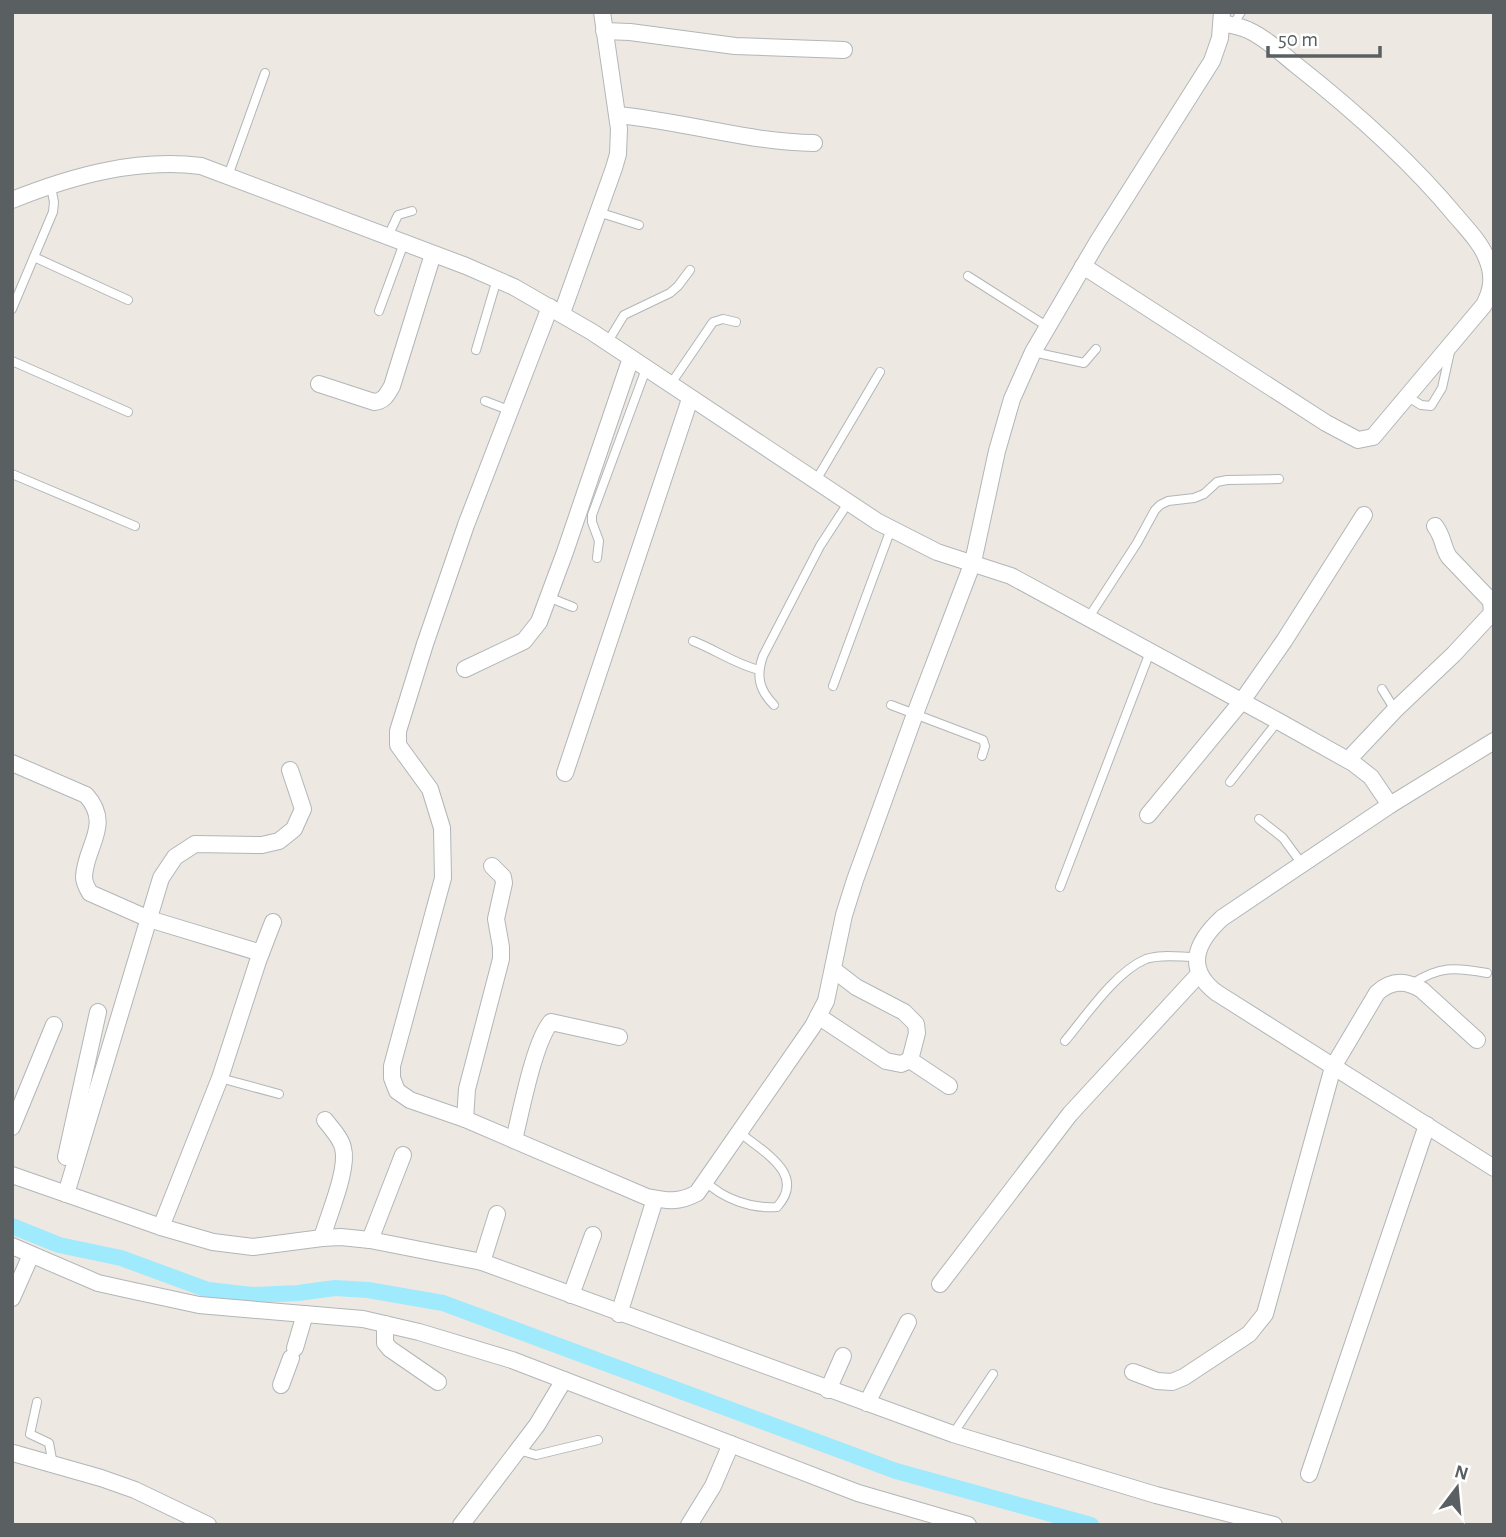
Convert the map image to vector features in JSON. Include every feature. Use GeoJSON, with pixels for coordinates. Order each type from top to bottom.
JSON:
{"type":"FeatureCollection","features":[{"type":"Feature","properties":{"kind":"street"},"geometry":{"type":"LineString","coordinates":[[602,12],[617,115],[618,154],[598,212],[511,411],[466,525],[398,731],[398,745],[430,789],[442,828],[443,878],[392,1066],[392,1078],[397,1091],[410,1100],[465,1119],[655,1199],[683,1200],[697,1193],[826,1001],[844,915],[915,714],[973,562],[996,452],[1012,399],[1033,352],[1083,266],[1212,61],[1230,18],[1263,38],[1320,84],[1436,191],[1487,257],[1492,274],[1491,298],[1373,437],[1358,440],[1083,266]]}},
{"type":"Feature","properties":{"kind":"street"},"geometry":{"type":"LineString","coordinates":[[604,31],[658,35],[735,46],[844,50]]}},
{"type":"Feature","properties":{"kind":"street"},"geometry":{"type":"LineString","coordinates":[[617,115],[682,123],[760,139],[814,143]]}},
{"type":"Feature","properties":{"kind":"street"},"geometry":{"type":"LineString","coordinates":[[12,200],[114,168],[178,163],[201,166],[497,279],[556,310],[815,482],[891,529],[937,552],[1011,576],[1348,760],[1371,777],[1390,804]]}},
{"type":"Feature","properties":{"kind":"street"},"geometry":{"type":"LineString","coordinates":[[319,384],[373,402],[380,402],[386,397],[392,386],[433,254]]}},
{"type":"Feature","properties":{"kind":"street"},"geometry":{"type":"LineString","coordinates":[[465,669],[524,641],[539,622],[631,358]]}},
{"type":"Feature","properties":{"kind":"street"},"geometry":{"type":"LineString","coordinates":[[565,773],[690,399]]}},
{"type":"Feature","properties":{"kind":"street"},"geometry":{"type":"LineString","coordinates":[[1148,815],[1242,701],[1284,641],[1364,515]]}},
{"type":"Feature","properties":{"kind":"street"},"geometry":{"type":"LineString","coordinates":[[1348,760],[1492,613],[1491,601],[1445,552],[1443,538],[1434,526]]}},
{"type":"Feature","properties":{"kind":"street"},"geometry":{"type":"LineString","coordinates":[[940,1284],[1070,1114],[1197,966],[1205,937],[1222,918],[1390,804],[1494,741]]}},
{"type":"Feature","properties":{"kind":"street"},"geometry":{"type":"LineString","coordinates":[[12,763],[86,795],[93,803],[98,831],[84,876],[90,893],[149,919],[261,953]]}},
{"type":"Feature","properties":{"kind":"street"},"geometry":{"type":"LineString","coordinates":[[68,1186],[161,878],[175,857],[195,844],[262,845],[279,841],[294,829],[303,809],[290,770]]}},
{"type":"Feature","properties":{"kind":"street"},"geometry":{"type":"LineString","coordinates":[[465,1119],[467,1089],[501,959],[496,919],[504,883],[503,877],[492,866]]}},
{"type":"Feature","properties":{"kind":"street"},"geometry":{"type":"LineString","coordinates":[[161,1227],[220,1078],[273,922]]}},
{"type":"Feature","properties":{"kind":"street"},"geometry":{"type":"LineString","coordinates":[[1197,966],[1217,993],[1494,1168]]}},
{"type":"Feature","properties":{"kind":"street"},"geometry":{"type":"LineString","coordinates":[[834,970],[856,987],[904,1012],[916,1024],[917,1033],[910,1060]]}},
{"type":"Feature","properties":{"kind":"street"},"geometry":{"type":"LineString","coordinates":[[1133,1372],[1157,1381],[1172,1382],[1184,1377],[1249,1334],[1265,1314],[1333,1067],[1377,993],[1394,982],[1412,984],[1477,1040]]}},
{"type":"Feature","properties":{"kind":"street"},"geometry":{"type":"LineString","coordinates":[[68,1186],[65,1160],[98,1012]]}},
{"type":"Feature","properties":{"kind":"street"},"geometry":{"type":"LineString","coordinates":[[818,1016],[886,1061],[901,1064],[910,1060]]}},
{"type":"Feature","properties":{"kind":"street"},"geometry":{"type":"LineString","coordinates":[[514,1140],[537,1054],[551,1022],[619,1037]]}},
{"type":"Feature","properties":{"kind":"street"},"geometry":{"type":"LineString","coordinates":[[12,1128],[54,1025]]}},
{"type":"Feature","properties":{"kind":"street"},"geometry":{"type":"LineString","coordinates":[[910,1060],[949,1086]]}},
{"type":"Feature","properties":{"kind":"street"},"geometry":{"type":"LineString","coordinates":[[322,1238],[343,1167],[344,1150],[325,1121]]}},
{"type":"Feature","properties":{"kind":"street"},"geometry":{"type":"LineString","coordinates":[[1309,1474],[1427,1125]]}},
{"type":"Feature","properties":{"kind":"street"},"geometry":{"type":"LineString","coordinates":[[370,1240],[403,1155]]}},
{"type":"Feature","properties":{"kind":"street"},"geometry":{"type":"LineString","coordinates":[[12,1175],[68,1186],[161,1227],[213,1242],[253,1247],[322,1238],[370,1240],[482,1262],[953,1434],[1156,1495],[1274,1525]]}},
{"type":"Feature","properties":{"kind":"street"},"geometry":{"type":"LineString","coordinates":[[619,1314],[655,1199]]}},
{"type":"Feature","properties":{"kind":"street"},"geometry":{"type":"LineString","coordinates":[[482,1262],[498,1213]]}},
{"type":"Feature","properties":{"kind":"street"},"geometry":{"type":"LineString","coordinates":[[571,1295],[593,1234]]}},
{"type":"Feature","properties":{"kind":"street"},"geometry":{"type":"LineString","coordinates":[[12,1246],[98,1283],[199,1305],[363,1319],[419,1332],[512,1360],[858,1493],[968,1525]]}},
{"type":"Feature","properties":{"kind":"street"},"geometry":{"type":"LineString","coordinates":[[12,1298],[32,1255]]}},
{"type":"Feature","properties":{"kind":"street"},"geometry":{"type":"LineString","coordinates":[[281,1385],[305,1314]]}},
{"type":"Feature","properties":{"kind":"street"},"geometry":{"type":"LineString","coordinates":[[867,1404],[908,1322]]}},
{"type":"Feature","properties":{"kind":"street"},"geometry":{"type":"LineString","coordinates":[[385,1324],[385,1343],[390,1349],[439,1382]]}},
{"type":"Feature","properties":{"kind":"street"},"geometry":{"type":"LineString","coordinates":[[828,1390],[843,1356]]}},
{"type":"Feature","properties":{"kind":"street"},"geometry":{"type":"LineString","coordinates":[[461,1525],[537,1425],[564,1380]]}},
{"type":"Feature","properties":{"kind":"street"},"geometry":{"type":"LineString","coordinates":[[690,1525],[713,1486],[731,1444]]}},
{"type":"Feature","properties":{"kind":"street"},"geometry":{"type":"LineString","coordinates":[[13,1453],[135,1490],[208,1525]]}},
{"type":"Feature","properties":{"kind":"lane"},"geometry":{"type":"LineString","coordinates":[[228,176],[265,73]]}},
{"type":"Feature","properties":{"kind":"lane"},"geometry":{"type":"LineString","coordinates":[[12,309],[52,212],[54,202],[51,187]]}},
{"type":"Feature","properties":{"kind":"lane"},"geometry":{"type":"LineString","coordinates":[[388,236],[398,215],[412,211]]}},
{"type":"Feature","properties":{"kind":"lane"},"geometry":{"type":"LineString","coordinates":[[598,212],[639,225]]}},
{"type":"Feature","properties":{"kind":"lane"},"geometry":{"type":"LineString","coordinates":[[379,312],[404,243]]}},
{"type":"Feature","properties":{"kind":"lane"},"geometry":{"type":"LineString","coordinates":[[34,257],[128,300]]}},
{"type":"Feature","properties":{"kind":"lane"},"geometry":{"type":"LineString","coordinates":[[607,343],[624,314],[670,293],[690,270]]}},
{"type":"Feature","properties":{"kind":"lane"},"geometry":{"type":"LineString","coordinates":[[968,276],[1048,327]]}},
{"type":"Feature","properties":{"kind":"lane"},"geometry":{"type":"LineString","coordinates":[[476,350],[497,279]]}},
{"type":"Feature","properties":{"kind":"lane"},"geometry":{"type":"LineString","coordinates":[[670,385],[713,322],[723,319],[736,322]]}},
{"type":"Feature","properties":{"kind":"lane"},"geometry":{"type":"LineString","coordinates":[[1408,397],[1421,405],[1431,406],[1442,388],[1451,345]]}},
{"type":"Feature","properties":{"kind":"lane"},"geometry":{"type":"LineString","coordinates":[[1033,352],[1084,363],[1096,349]]}},
{"type":"Feature","properties":{"kind":"lane"},"geometry":{"type":"LineString","coordinates":[[12,361],[128,412]]}},
{"type":"Feature","properties":{"kind":"lane"},"geometry":{"type":"LineString","coordinates":[[597,558],[600,541],[592,515],[646,369]]}},
{"type":"Feature","properties":{"kind":"lane"},"geometry":{"type":"LineString","coordinates":[[815,482],[880,372]]}},
{"type":"Feature","properties":{"kind":"lane"},"geometry":{"type":"LineString","coordinates":[[485,401],[511,411]]}},
{"type":"Feature","properties":{"kind":"lane"},"geometry":{"type":"LineString","coordinates":[[12,474],[135,526]]}},
{"type":"Feature","properties":{"kind":"lane"},"geometry":{"type":"LineString","coordinates":[[1088,617],[1160,505],[1204,494],[1217,482],[1279,479]]}},
{"type":"Feature","properties":{"kind":"lane"},"geometry":{"type":"LineString","coordinates":[[774,705],[761,689],[759,670],[763,656],[820,546],[848,503]]}},
{"type":"Feature","properties":{"kind":"lane"},"geometry":{"type":"LineString","coordinates":[[833,686],[891,529]]}},
{"type":"Feature","properties":{"kind":"lane"},"geometry":{"type":"LineString","coordinates":[[548,597],[573,607]]}},
{"type":"Feature","properties":{"kind":"lane"},"geometry":{"type":"LineString","coordinates":[[693,641],[711,647],[745,667],[759,670]]}},
{"type":"Feature","properties":{"kind":"lane"},"geometry":{"type":"LineString","coordinates":[[1060,887],[1150,652]]}},
{"type":"Feature","properties":{"kind":"lane"},"geometry":{"type":"LineString","coordinates":[[1382,689],[1395,710]]}},
{"type":"Feature","properties":{"kind":"lane"},"geometry":{"type":"LineString","coordinates":[[891,705],[983,740],[985,743],[982,755]]}},
{"type":"Feature","properties":{"kind":"lane"},"geometry":{"type":"LineString","coordinates":[[1230,782],[1278,721]]}},
{"type":"Feature","properties":{"kind":"lane"},"geometry":{"type":"LineString","coordinates":[[1259,819],[1283,838],[1302,864]]}},
{"type":"Feature","properties":{"kind":"lane"},"geometry":{"type":"LineString","coordinates":[[1065,1041],[1113,985],[1130,969],[1147,959],[1197,966]]}},
{"type":"Feature","properties":{"kind":"lane"},"geometry":{"type":"LineString","coordinates":[[1412,984],[1435,971],[1463,968],[1487,972]]}},
{"type":"Feature","properties":{"kind":"lane"},"geometry":{"type":"LineString","coordinates":[[220,1078],[279,1094]]}},
{"type":"Feature","properties":{"kind":"lane"},"geometry":{"type":"LineString","coordinates":[[705,1181],[730,1198],[763,1208],[777,1207],[783,1201],[788,1190],[784,1169],[739,1132]]}},
{"type":"Feature","properties":{"kind":"lane"},"geometry":{"type":"LineString","coordinates":[[953,1434],[993,1374]]}},
{"type":"Feature","properties":{"kind":"lane"},"geometry":{"type":"LineString","coordinates":[[37,1402],[30,1434],[49,1443],[53,1465]]}},
{"type":"Feature","properties":{"kind":"lane"},"geometry":{"type":"LineString","coordinates":[[518,1450],[536,1455],[598,1440]]}},
{"type":"Feature","properties":{"kind":"waterway"},"geometry":{"type":"LineString","coordinates":[[12,1226],[59,1245],[121,1258],[208,1290],[252,1295],[335,1288],[368,1290],[443,1303],[896,1471],[1091,1525]]}}]}
